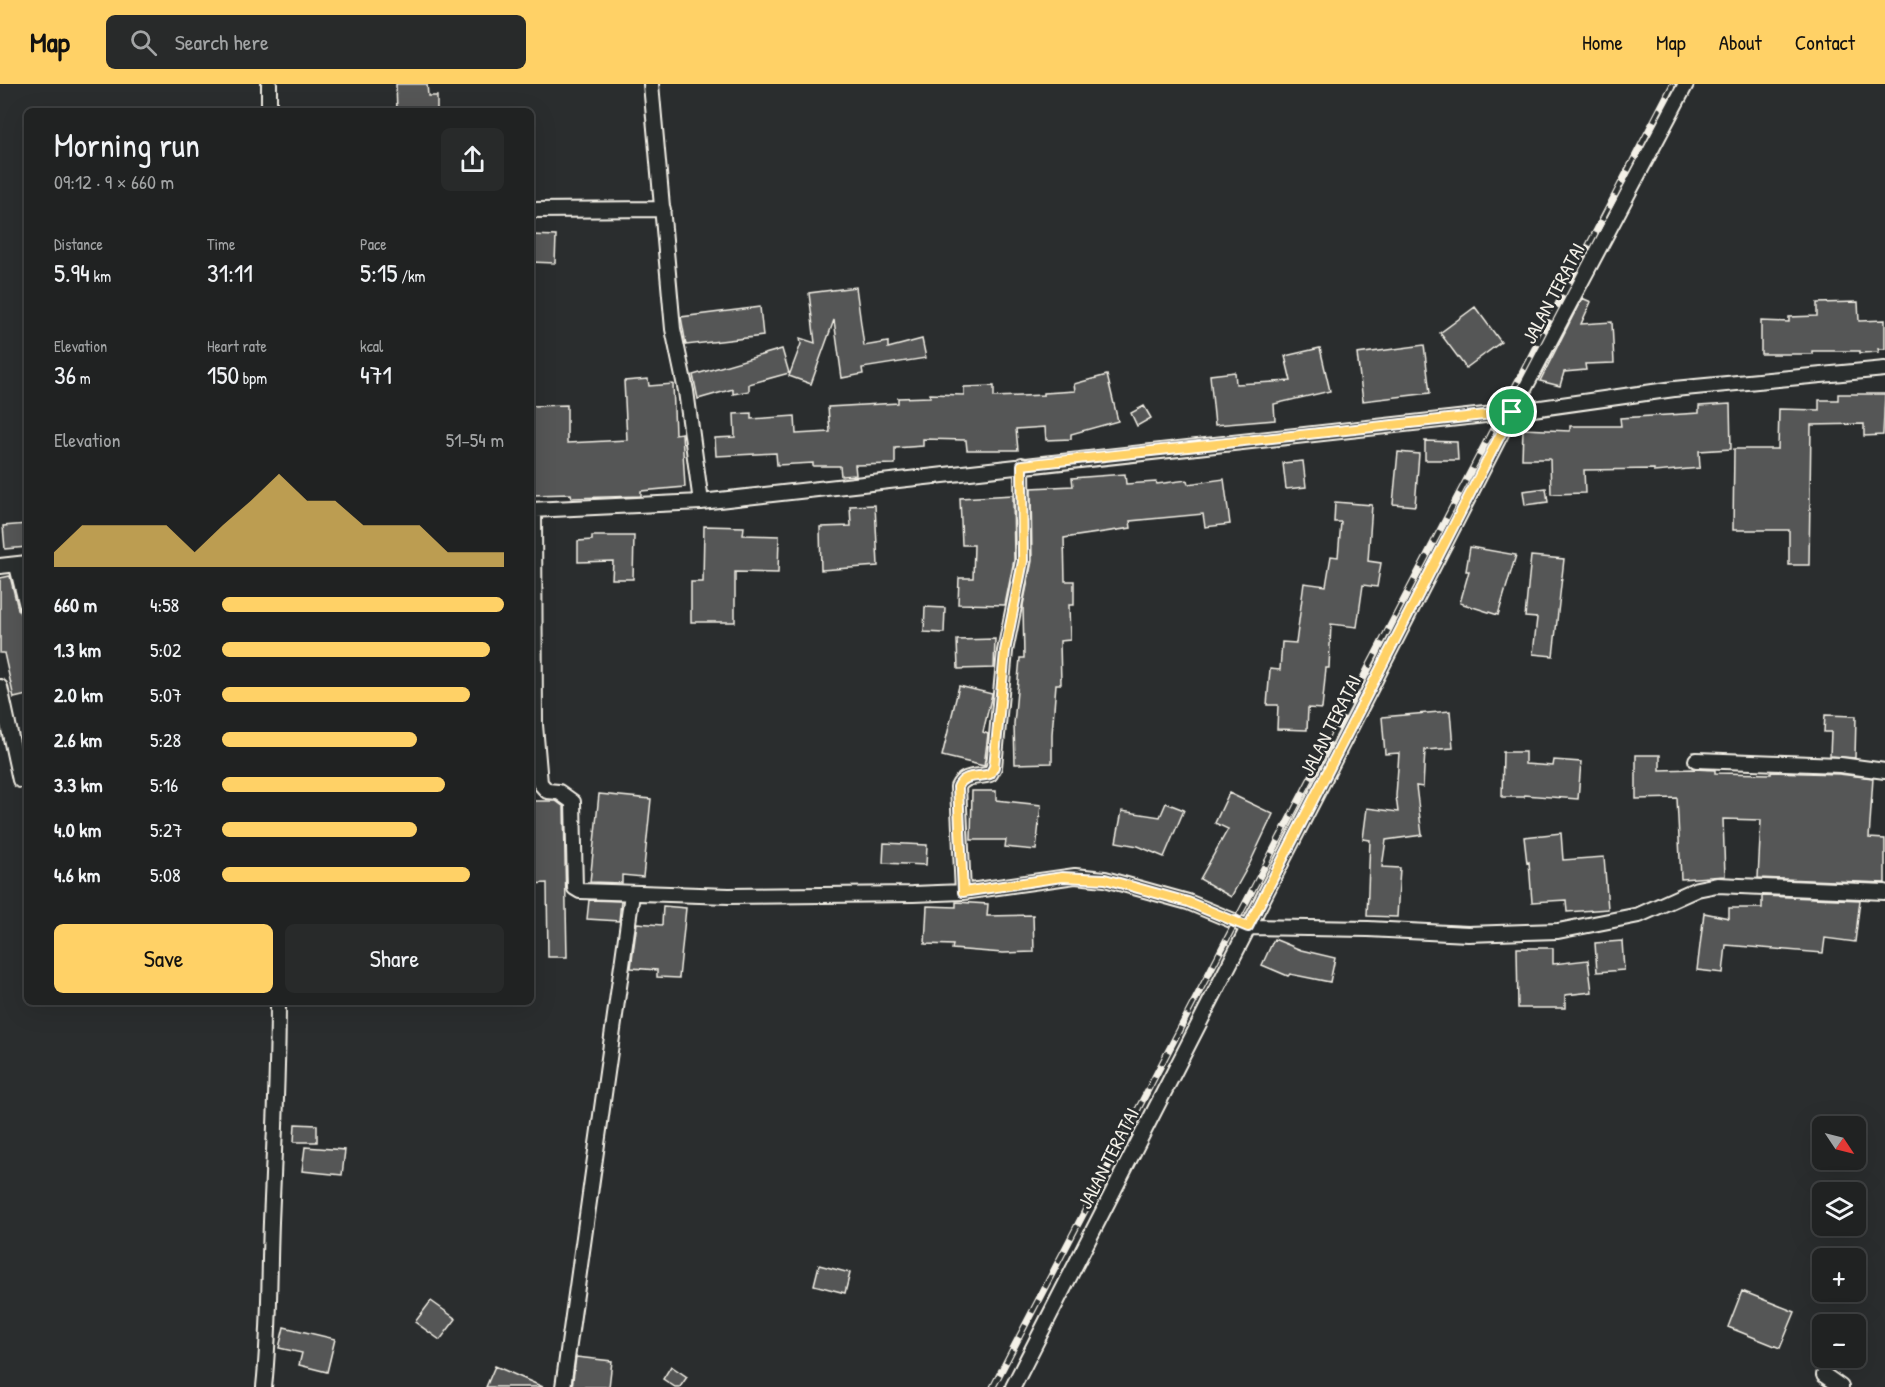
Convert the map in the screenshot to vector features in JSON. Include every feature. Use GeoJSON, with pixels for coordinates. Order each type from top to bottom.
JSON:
{"type":"FeatureCollection","features":[{"type":"Feature","properties":{"kind":"street"},"geometry":{"type":"LineString","coordinates":[[269,84],[269,108]]}},
{"type":"Feature","properties":{"kind":"street"},"geometry":{"type":"LineString","coordinates":[[651,84],[673,329],[686,391],[701,502]]}},
{"type":"Feature","properties":{"kind":"street","name":"JALAN TERATAI"},"geometry":{"type":"LineString","coordinates":[[1013,1387],[1512,412],[1686,84]]}},
{"type":"Feature","properties":{"kind":"street"},"geometry":{"type":"LineString","coordinates":[[534,210],[663,209]]}},
{"type":"Feature","properties":{"kind":"street"},"geometry":{"type":"LineString","coordinates":[[534,510],[701,502],[1512,412],[1674,389],[1885,369]]}},
{"type":"Feature","properties":{"kind":"street"},"geometry":{"type":"LineString","coordinates":[[963,892],[958,787],[967,777],[990,774],[994,767],[1005,651],[1023,561],[1022,465]]}},
{"type":"Feature","properties":{"kind":"street"},"geometry":{"type":"LineString","coordinates":[[0,566],[22,564],[24,581]]}},
{"type":"Feature","properties":{"kind":"street"},"geometry":{"type":"LineString","coordinates":[[534,654],[535,726],[540,783],[547,791],[559,792],[573,802],[575,888],[580,891],[729,897],[963,892],[1062,877],[1105,879],[1188,902],[1248,927],[1368,929],[1468,934],[1558,931],[1639,915],[1696,889],[1717,885],[1885,892]]}},
{"type":"Feature","properties":{"kind":"street"},"geometry":{"type":"LineString","coordinates":[[0,687],[20,780]]}},
{"type":"Feature","properties":{"kind":"street"},"geometry":{"type":"LineString","coordinates":[[1696,760],[1840,765],[1885,771]]}},
{"type":"Feature","properties":{"kind":"street"},"geometry":{"type":"LineString","coordinates":[[562,1387],[632,894]]}},
{"type":"Feature","properties":{"kind":"street"},"geometry":{"type":"LineString","coordinates":[[264,1387],[269,1334],[278,1088],[278,1005]]}},
{"type":"Feature","properties":{"kind":"street"},"geometry":{"type":"LineString","coordinates":[[1824,1374],[1841,1387]]}},
{"type":"Feature","properties":{"kind":"building"},"geometry":{"type":"Polygon","coordinates":[[[396,84],[427,84],[428,96],[437,96],[437,108],[397,108],[396,84]]]}},
{"type":"Feature","properties":{"kind":"building"},"geometry":{"type":"Polygon","coordinates":[[[534,235],[556,236],[555,263],[534,262],[534,235]]]}},
{"type":"Feature","properties":{"kind":"building"},"geometry":{"type":"Polygon","coordinates":[[[856,287],[864,346],[888,342],[888,348],[922,339],[926,358],[862,368],[863,374],[842,378],[834,320],[811,384],[789,376],[801,344],[800,338],[815,343],[809,293],[856,287]]]}},
{"type":"Feature","properties":{"kind":"building"},"geometry":{"type":"Polygon","coordinates":[[[1582,298],[1591,302],[1581,324],[1612,322],[1614,363],[1585,364],[1586,370],[1564,372],[1560,386],[1540,381],[1582,298]]]}},
{"type":"Feature","properties":{"kind":"building"},"geometry":{"type":"Polygon","coordinates":[[[1858,302],[1859,321],[1885,320],[1885,349],[1878,349],[1879,352],[1860,353],[1860,351],[1812,351],[1812,354],[1761,354],[1761,321],[1789,322],[1789,317],[1817,316],[1817,303],[1858,302]]]}},
{"type":"Feature","properties":{"kind":"building"},"geometry":{"type":"Polygon","coordinates":[[[760,307],[763,336],[686,345],[681,317],[760,307]]]}},
{"type":"Feature","properties":{"kind":"building"},"geometry":{"type":"Polygon","coordinates":[[[1475,307],[1501,342],[1466,368],[1440,333],[1475,307]]]}},
{"type":"Feature","properties":{"kind":"building"},"geometry":{"type":"Polygon","coordinates":[[[1424,345],[1430,393],[1363,401],[1357,354],[1424,345]]]}},
{"type":"Feature","properties":{"kind":"building"},"geometry":{"type":"Polygon","coordinates":[[[1320,348],[1330,391],[1274,404],[1275,420],[1215,425],[1210,375],[1235,372],[1236,384],[1291,381],[1285,356],[1320,348]]]}},
{"type":"Feature","properties":{"kind":"building"},"geometry":{"type":"Polygon","coordinates":[[[782,349],[789,373],[749,384],[749,391],[733,394],[733,389],[698,399],[693,375],[782,349]]]}},
{"type":"Feature","properties":{"kind":"building"},"geometry":{"type":"Polygon","coordinates":[[[1107,375],[1118,421],[1071,434],[1071,439],[1046,440],[1045,427],[1016,429],[1018,450],[967,450],[966,440],[923,439],[923,446],[895,448],[895,464],[855,465],[856,475],[841,476],[840,466],[813,466],[813,463],[777,465],[776,453],[716,456],[715,438],[735,437],[734,414],[751,413],[751,419],[795,416],[796,434],[830,432],[828,407],[898,403],[898,398],[930,397],[930,394],[964,395],[964,387],[994,386],[994,397],[1044,395],[1044,393],[1075,391],[1074,384],[1107,375]]]}},
{"type":"Feature","properties":{"kind":"building"},"geometry":{"type":"Polygon","coordinates":[[[648,379],[649,386],[673,384],[675,434],[682,433],[685,487],[641,491],[641,496],[572,498],[571,494],[534,495],[534,406],[567,405],[567,443],[627,440],[624,381],[648,379]]]}},
{"type":"Feature","properties":{"kind":"building"},"geometry":{"type":"Polygon","coordinates":[[[1838,394],[1885,394],[1883,435],[1864,436],[1864,424],[1811,425],[1809,565],[1789,565],[1789,530],[1733,530],[1734,449],[1778,449],[1779,409],[1819,410],[1819,400],[1838,400],[1838,394]]]}},
{"type":"Feature","properties":{"kind":"building"},"geometry":{"type":"Polygon","coordinates":[[[1730,404],[1731,449],[1699,451],[1700,468],[1654,472],[1654,469],[1584,470],[1585,493],[1551,494],[1550,459],[1522,459],[1523,429],[1570,431],[1570,426],[1621,426],[1620,418],[1699,413],[1699,406],[1730,404]]]}},
{"type":"Feature","properties":{"kind":"building"},"geometry":{"type":"Polygon","coordinates":[[[1144,406],[1151,418],[1137,426],[1131,413],[1144,406]]]}},
{"type":"Feature","properties":{"kind":"building"},"geometry":{"type":"Polygon","coordinates":[[[1425,441],[1457,442],[1458,460],[1425,460],[1425,441]]]}},
{"type":"Feature","properties":{"kind":"building"},"geometry":{"type":"Polygon","coordinates":[[[1398,452],[1419,454],[1415,506],[1393,504],[1398,452]]]}},
{"type":"Feature","properties":{"kind":"building"},"geometry":{"type":"Polygon","coordinates":[[[1303,461],[1306,487],[1286,489],[1283,463],[1303,461]]]}},
{"type":"Feature","properties":{"kind":"building"},"geometry":{"type":"Polygon","coordinates":[[[1125,474],[1126,484],[1156,482],[1157,484],[1187,480],[1188,484],[1224,479],[1230,524],[1205,527],[1203,514],[1130,521],[1131,528],[1064,538],[1065,581],[1074,581],[1074,605],[1069,605],[1070,640],[1060,641],[1061,684],[1056,684],[1052,763],[1015,764],[1014,724],[1020,658],[1024,658],[1023,605],[1032,561],[1031,488],[1073,486],[1072,478],[1125,474]]]}},
{"type":"Feature","properties":{"kind":"building"},"geometry":{"type":"Polygon","coordinates":[[[1546,488],[1548,502],[1525,505],[1523,491],[1546,488]]]}},
{"type":"Feature","properties":{"kind":"building"},"geometry":{"type":"Polygon","coordinates":[[[1013,495],[1014,560],[1005,605],[958,604],[959,578],[973,578],[974,545],[962,545],[960,498],[1013,495]]]}},
{"type":"Feature","properties":{"kind":"building"},"geometry":{"type":"Polygon","coordinates":[[[1335,502],[1372,505],[1368,561],[1381,563],[1377,587],[1363,585],[1357,627],[1331,624],[1329,668],[1326,668],[1322,709],[1308,708],[1307,730],[1277,729],[1278,705],[1267,705],[1270,669],[1280,670],[1282,642],[1296,643],[1304,583],[1326,586],[1331,556],[1338,557],[1341,522],[1334,522],[1335,502]]]}},
{"type":"Feature","properties":{"kind":"building"},"geometry":{"type":"Polygon","coordinates":[[[875,505],[878,566],[821,570],[820,527],[851,526],[850,506],[875,505]]]}},
{"type":"Feature","properties":{"kind":"building"},"geometry":{"type":"Polygon","coordinates":[[[24,524],[24,547],[5,549],[3,526],[24,524]]]}},
{"type":"Feature","properties":{"kind":"building"},"geometry":{"type":"Polygon","coordinates":[[[704,526],[744,527],[743,535],[779,536],[778,573],[735,572],[735,622],[691,622],[691,582],[703,582],[704,526]]]}},
{"type":"Feature","properties":{"kind":"building"},"geometry":{"type":"Polygon","coordinates":[[[592,536],[634,536],[633,579],[612,579],[613,561],[578,562],[578,541],[592,540],[592,536]]]}},
{"type":"Feature","properties":{"kind":"building"},"geometry":{"type":"Polygon","coordinates":[[[1470,547],[1516,555],[1498,615],[1460,603],[1469,571],[1466,571],[1470,547]]]}},
{"type":"Feature","properties":{"kind":"building"},"geometry":{"type":"Polygon","coordinates":[[[1531,556],[1564,559],[1553,656],[1533,654],[1537,618],[1525,617],[1531,556]]]}},
{"type":"Feature","properties":{"kind":"building"},"geometry":{"type":"Polygon","coordinates":[[[10,576],[18,609],[21,615],[24,615],[24,696],[14,698],[4,653],[0,653],[0,578],[10,576]]]}},
{"type":"Feature","properties":{"kind":"building"},"geometry":{"type":"Polygon","coordinates":[[[925,607],[945,608],[944,633],[924,632],[925,607]]]}},
{"type":"Feature","properties":{"kind":"building"},"geometry":{"type":"Polygon","coordinates":[[[995,639],[994,668],[958,669],[957,640],[995,639]]]}},
{"type":"Feature","properties":{"kind":"building"},"geometry":{"type":"Polygon","coordinates":[[[959,686],[992,694],[983,732],[988,734],[984,766],[942,756],[959,686]]]}},
{"type":"Feature","properties":{"kind":"building"},"geometry":{"type":"Polygon","coordinates":[[[1450,711],[1453,748],[1425,750],[1423,787],[1416,786],[1422,835],[1386,840],[1382,867],[1400,868],[1397,917],[1367,916],[1370,840],[1363,839],[1367,808],[1398,812],[1396,796],[1399,753],[1385,754],[1382,717],[1450,711]]]}},
{"type":"Feature","properties":{"kind":"building"},"geometry":{"type":"Polygon","coordinates":[[[1825,715],[1856,716],[1855,758],[1830,756],[1831,732],[1824,732],[1825,715]]]}},
{"type":"Feature","properties":{"kind":"building"},"geometry":{"type":"Polygon","coordinates":[[[1503,752],[1525,752],[1525,764],[1553,766],[1554,760],[1581,762],[1578,799],[1524,795],[1524,797],[1502,797],[1503,752]]]}},
{"type":"Feature","properties":{"kind":"building"},"geometry":{"type":"Polygon","coordinates":[[[1636,755],[1660,755],[1660,770],[1839,774],[1873,778],[1869,838],[1885,839],[1885,883],[1758,878],[1761,820],[1723,819],[1725,876],[1681,879],[1677,798],[1636,799],[1636,755]]]}},
{"type":"Feature","properties":{"kind":"building"},"geometry":{"type":"Polygon","coordinates":[[[972,791],[996,791],[996,800],[1041,805],[1036,850],[1005,847],[1006,840],[971,840],[972,791]]]}},
{"type":"Feature","properties":{"kind":"building"},"geometry":{"type":"Polygon","coordinates":[[[1229,793],[1273,814],[1231,897],[1200,879],[1228,829],[1215,823],[1229,793]]]}},
{"type":"Feature","properties":{"kind":"building"},"geometry":{"type":"Polygon","coordinates":[[[599,794],[651,799],[643,877],[622,875],[622,883],[590,882],[599,794]]]}},
{"type":"Feature","properties":{"kind":"building"},"geometry":{"type":"Polygon","coordinates":[[[534,801],[556,801],[564,807],[567,957],[548,957],[547,883],[534,884],[534,801]]]}},
{"type":"Feature","properties":{"kind":"building"},"geometry":{"type":"Polygon","coordinates":[[[1166,803],[1184,810],[1164,857],[1138,846],[1116,842],[1122,811],[1160,817],[1166,803]]]}},
{"type":"Feature","properties":{"kind":"building"},"geometry":{"type":"Polygon","coordinates":[[[1561,833],[1563,860],[1604,857],[1608,909],[1567,912],[1566,900],[1532,902],[1529,862],[1527,863],[1524,837],[1561,833]]]}},
{"type":"Feature","properties":{"kind":"building"},"geometry":{"type":"Polygon","coordinates":[[[884,843],[927,845],[926,865],[883,863],[884,843]]]}},
{"type":"Feature","properties":{"kind":"building"},"geometry":{"type":"Polygon","coordinates":[[[1762,896],[1860,900],[1855,942],[1825,938],[1823,953],[1726,945],[1723,973],[1697,970],[1704,913],[1729,918],[1729,908],[1762,908],[1762,896]]]}},
{"type":"Feature","properties":{"kind":"building"},"geometry":{"type":"Polygon","coordinates":[[[589,900],[621,901],[619,921],[587,919],[589,900]]]}},
{"type":"Feature","properties":{"kind":"building"},"geometry":{"type":"Polygon","coordinates":[[[956,902],[988,904],[987,916],[1033,915],[1034,952],[1003,953],[952,949],[953,945],[925,944],[927,906],[956,907],[956,902]]]}},
{"type":"Feature","properties":{"kind":"building"},"geometry":{"type":"Polygon","coordinates":[[[663,906],[686,908],[679,978],[657,977],[657,970],[631,968],[637,923],[662,925],[663,906]]]}},
{"type":"Feature","properties":{"kind":"building"},"geometry":{"type":"Polygon","coordinates":[[[1274,939],[1301,950],[1335,958],[1330,982],[1290,974],[1288,976],[1262,965],[1274,939]]]}},
{"type":"Feature","properties":{"kind":"building"},"geometry":{"type":"Polygon","coordinates":[[[1622,941],[1624,970],[1597,972],[1595,943],[1622,941]]]}},
{"type":"Feature","properties":{"kind":"building"},"geometry":{"type":"Polygon","coordinates":[[[1517,948],[1553,948],[1553,964],[1588,960],[1592,992],[1565,995],[1565,1008],[1518,1008],[1517,948]]]}},
{"type":"Feature","properties":{"kind":"building"},"geometry":{"type":"Polygon","coordinates":[[[295,1124],[317,1125],[317,1142],[294,1142],[295,1124]]]}},
{"type":"Feature","properties":{"kind":"building"},"geometry":{"type":"Polygon","coordinates":[[[305,1147],[345,1150],[342,1175],[302,1171],[305,1147]]]}},
{"type":"Feature","properties":{"kind":"building"},"geometry":{"type":"Polygon","coordinates":[[[819,1265],[850,1273],[845,1293],[814,1285],[819,1265]]]}},
{"type":"Feature","properties":{"kind":"building"},"geometry":{"type":"Polygon","coordinates":[[[1742,1291],[1795,1312],[1780,1348],[1728,1327],[1742,1291]]]}},
{"type":"Feature","properties":{"kind":"building"},"geometry":{"type":"Polygon","coordinates":[[[431,1301],[456,1319],[440,1340],[415,1322],[431,1301]]]}},
{"type":"Feature","properties":{"kind":"building"},"geometry":{"type":"Polygon","coordinates":[[[284,1327],[335,1339],[327,1372],[299,1365],[302,1353],[279,1348],[284,1327]]]}},
{"type":"Feature","properties":{"kind":"building"},"geometry":{"type":"Polygon","coordinates":[[[576,1357],[612,1361],[609,1387],[572,1387],[576,1357]]]}},
{"type":"Feature","properties":{"kind":"building"},"geometry":{"type":"Polygon","coordinates":[[[495,1366],[543,1387],[486,1387],[495,1366]]]}},
{"type":"Feature","properties":{"kind":"building"},"geometry":{"type":"Polygon","coordinates":[[[671,1366],[687,1377],[680,1387],[675,1387],[663,1379],[671,1366]]]}},
{"type":"Feature","properties":{"kind":"railway"},"geometry":{"type":"LineString","coordinates":[[993,1387],[1673,84]]}},
{"type":"Feature","properties":{"kind":"route"},"geometry":{"type":"LineString","coordinates":[[1512,412],[1248,927],[1188,902],[1105,879],[1062,877],[963,892],[958,787],[967,777],[986,776],[992,772],[994,767],[1007,633],[1022,575],[1022,465],[1512,412]]}}]}
